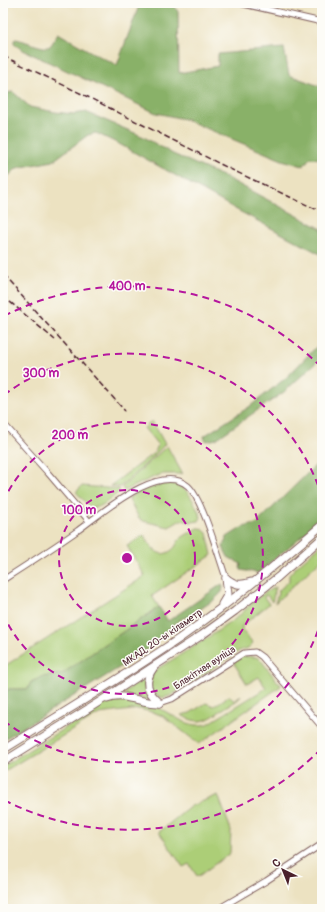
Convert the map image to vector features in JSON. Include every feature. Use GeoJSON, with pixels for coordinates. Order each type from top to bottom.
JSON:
{"type":"FeatureCollection","features":[{"type":"Feature","properties":{"kind":"highway","name":"МКАД, 20-ы кіламетр"},"geometry":{"type":"LineString","coordinates":[[3,750],[122,676],[214,613],[258,579],[322,525]]}},
{"type":"Feature","properties":{"kind":"highway","name":"МКАД, 20-ы кіламетр"},"geometry":{"type":"LineString","coordinates":[[3,762],[202,635],[278,577],[322,538]]}},
{"type":"Feature","properties":{"kind":"highway"},"geometry":{"type":"LineString","coordinates":[[226,578],[232,583],[238,585],[258,579]]}},
{"type":"Feature","properties":{"kind":"highway"},"geometry":{"type":"LineString","coordinates":[[214,613],[225,601],[228,594],[226,578]]}},
{"type":"Feature","properties":{"kind":"highway"},"geometry":{"type":"LineString","coordinates":[[156,664],[148,676],[148,686],[150,694],[160,703]]}},
{"type":"Feature","properties":{"kind":"highway"},"geometry":{"type":"LineString","coordinates":[[99,702],[114,696],[123,696],[153,703],[160,703]]}},
{"type":"Feature","properties":{"kind":"street"},"geometry":{"type":"LineString","coordinates":[[239,3],[322,22]]}},
{"type":"Feature","properties":{"kind":"street"},"geometry":{"type":"LineString","coordinates":[[3,423],[53,478],[90,522]]}},
{"type":"Feature","properties":{"kind":"street"},"geometry":{"type":"LineString","coordinates":[[3,580],[90,522],[122,498],[134,491],[166,479],[184,482],[190,488],[201,506],[226,578]]}},
{"type":"Feature","properties":{"kind":"street","name":"Блакітная вуліца"},"geometry":{"type":"LineString","coordinates":[[160,703],[172,699],[244,652],[255,652],[262,657],[320,720],[322,726]]}},
{"type":"Feature","properties":{"kind":"street"},"geometry":{"type":"LineString","coordinates":[[218,909],[266,881],[322,844]]}},
{"type":"Feature","properties":{"kind":"green space"},"geometry":{"type":"Polygon","coordinates":[[[140,3],[173,3],[178,12],[179,73],[218,66],[218,54],[284,48],[289,75],[322,87],[322,159],[310,158],[303,166],[282,160],[184,119],[156,113],[23,50],[14,44],[14,40],[16,39],[42,47],[48,47],[53,43],[58,33],[117,65],[140,3]]]}},
{"type":"Feature","properties":{"kind":"green space"},"geometry":{"type":"Polygon","coordinates":[[[13,92],[30,107],[74,114],[86,112],[144,137],[173,154],[227,178],[322,229],[322,255],[237,210],[121,145],[96,133],[88,135],[53,161],[17,168],[3,181],[3,97],[6,93],[13,92]]]}},
{"type":"Feature","properties":{"kind":"green space"},"geometry":{"type":"Polygon","coordinates":[[[322,341],[322,357],[284,392],[216,439],[208,441],[205,440],[204,436],[249,407],[287,377],[322,341]]]}},
{"type":"Feature","properties":{"kind":"green space"},"geometry":{"type":"Polygon","coordinates":[[[152,421],[165,444],[120,487],[110,486],[155,452],[158,445],[144,428],[152,421]]]}},
{"type":"Feature","properties":{"kind":"green space"},"geometry":{"type":"Polygon","coordinates":[[[167,446],[182,473],[163,474],[124,491],[122,487],[167,446]]]}},
{"type":"Feature","properties":{"kind":"green space"},"geometry":{"type":"Polygon","coordinates":[[[322,459],[322,519],[258,573],[241,570],[241,564],[228,557],[223,547],[227,537],[243,527],[256,524],[322,459]]]}},
{"type":"Feature","properties":{"kind":"green space"},"geometry":{"type":"Polygon","coordinates":[[[168,483],[180,486],[189,494],[201,517],[199,521],[192,522],[181,520],[169,527],[143,521],[139,518],[129,500],[130,497],[145,489],[168,483]]]}},
{"type":"Feature","properties":{"kind":"green space"},"geometry":{"type":"Polygon","coordinates":[[[82,486],[119,489],[119,492],[102,505],[98,507],[90,507],[76,492],[82,486]]]}},
{"type":"Feature","properties":{"kind":"green space"},"geometry":{"type":"Polygon","coordinates":[[[198,528],[201,528],[207,533],[212,555],[152,596],[159,607],[62,674],[42,677],[31,682],[28,689],[9,689],[3,693],[3,667],[145,576],[127,546],[144,535],[155,550],[163,554],[167,553],[173,549],[181,538],[198,528]]]}},
{"type":"Feature","properties":{"kind":"green space"},"geometry":{"type":"Polygon","coordinates":[[[322,544],[322,559],[275,603],[279,590],[289,581],[289,575],[322,544]]]}},
{"type":"Feature","properties":{"kind":"green space"},"geometry":{"type":"Polygon","coordinates":[[[222,584],[222,592],[214,600],[190,616],[181,619],[163,633],[155,644],[3,740],[3,693],[9,689],[28,689],[31,682],[42,677],[62,674],[159,607],[168,621],[222,584]]]}},
{"type":"Feature","properties":{"kind":"green space"},"geometry":{"type":"Polygon","coordinates":[[[276,587],[272,602],[267,595],[264,597],[269,604],[242,626],[242,630],[253,643],[248,648],[239,651],[172,695],[160,697],[150,688],[152,672],[225,626],[240,615],[264,593],[276,587]]]}},
{"type":"Feature","properties":{"kind":"green space"},"geometry":{"type":"Polygon","coordinates":[[[240,656],[256,657],[260,659],[281,686],[199,744],[163,716],[155,713],[140,709],[99,714],[3,772],[3,766],[114,699],[156,706],[182,721],[195,725],[208,724],[266,688],[259,677],[247,684],[234,662],[240,656]]]}},
{"type":"Feature","properties":{"kind":"green space"},"geometry":{"type":"Polygon","coordinates":[[[146,678],[146,691],[153,701],[127,696],[125,693],[127,690],[146,678]]]}},
{"type":"Feature","properties":{"kind":"green space"},"geometry":{"type":"Polygon","coordinates":[[[229,696],[234,701],[241,696],[215,715],[205,720],[200,721],[188,719],[181,715],[190,713],[206,703],[214,706],[229,696]]]}},
{"type":"Feature","properties":{"kind":"green space"},"geometry":{"type":"Polygon","coordinates":[[[218,795],[231,830],[230,853],[197,876],[189,864],[183,867],[159,832],[191,806],[218,795]]]}},
{"type":"Feature","properties":{"kind":"railway"},"geometry":{"type":"LineString","coordinates":[[3,56],[228,168],[322,212]]}},
{"type":"Feature","properties":{"kind":"railway"},"geometry":{"type":"LineString","coordinates":[[3,275],[125,411]]}},
{"type":"Feature","properties":{"kind":"railway"},"geometry":{"type":"LineString","coordinates":[[3,296],[55,340]]}}]}
